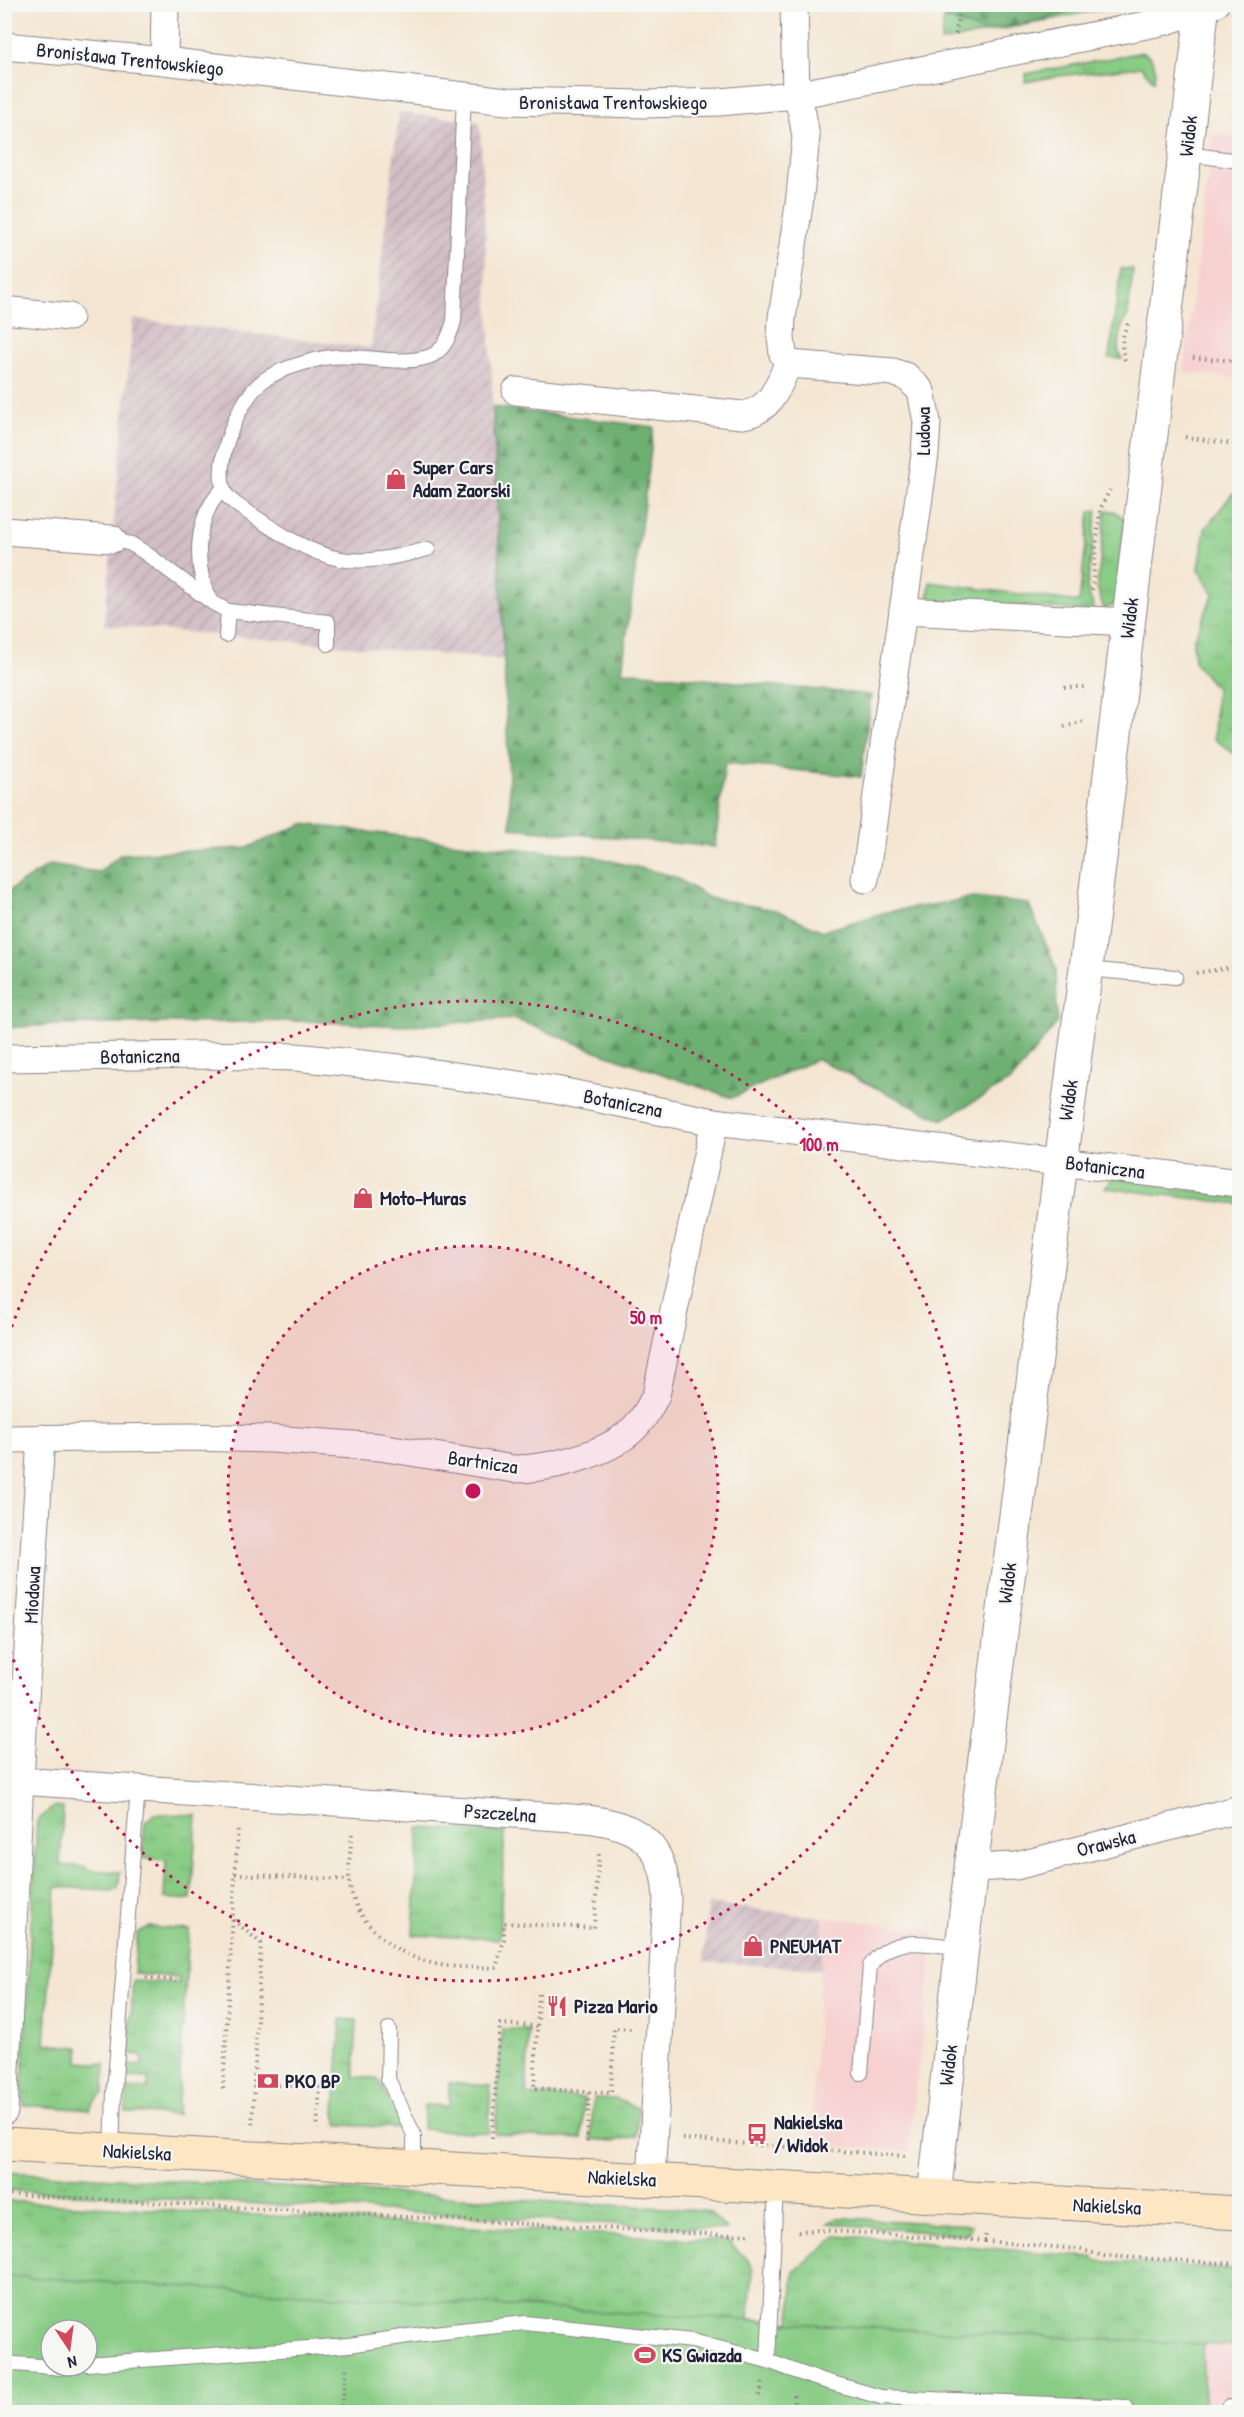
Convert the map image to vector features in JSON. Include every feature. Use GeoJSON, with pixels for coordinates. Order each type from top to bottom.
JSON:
{"type":"FeatureCollection","features":[{"type":"Feature","properties":{"kind":"main road","name":"Nakielska"},"geometry":{"type":"LineString","coordinates":[[4,2144],[1239,2213]]}},
{"type":"Feature","properties":{"kind":"street"},"geometry":{"type":"LineString","coordinates":[[164,62],[165,4]]}},
{"type":"Feature","properties":{"kind":"street"},"geometry":{"type":"LineString","coordinates":[[516,391],[742,416],[761,410],[771,400],[788,364],[783,354],[782,318],[799,205],[806,136],[796,95],[794,4]]}},
{"type":"Feature","properties":{"kind":"street","name":"Bronisława Trentowskiego"},"geometry":{"type":"LineString","coordinates":[[4,46],[531,103],[624,105],[720,102],[796,95],[1166,21],[1207,6]]}},
{"type":"Feature","properties":{"kind":"street","name":"Widok"},"geometry":{"type":"LineString","coordinates":[[934,2196],[971,1868],[1186,154],[1207,6]]}},
{"type":"Feature","properties":{"kind":"street"},"geometry":{"type":"LineString","coordinates":[[4,310],[69,317]]}},
{"type":"Feature","properties":{"kind":"street","name":"Ludowa"},"geometry":{"type":"LineString","coordinates":[[788,364],[893,372],[907,377],[921,391],[927,422],[925,454],[866,879]]}},
{"type":"Feature","properties":{"kind":"street"},"geometry":{"type":"LineString","coordinates":[[4,531],[112,539]]}},
{"type":"Feature","properties":{"kind":"street"},"geometry":{"type":"LineString","coordinates":[[903,611],[1129,622]]}},
{"type":"Feature","properties":{"kind":"street","name":"Botaniczna"},"geometry":{"type":"LineString","coordinates":[[4,1058],[201,1055],[296,1057],[399,1068],[555,1090],[714,1122],[1239,1183]]}},
{"type":"Feature","properties":{"kind":"street","name":"Bartnicza"},"geometry":{"type":"LineString","coordinates":[[4,1439],[272,1438],[380,1447],[514,1469],[531,1469],[563,1462],[612,1444],[638,1424],[656,1395],[714,1122]]}},
{"type":"Feature","properties":{"kind":"street","name":"Miodowa"},"geometry":{"type":"LineString","coordinates":[[4,2111],[13,1780],[41,1438]]}},
{"type":"Feature","properties":{"kind":"street","name":"Pszczelna"},"geometry":{"type":"LineString","coordinates":[[13,1780],[600,1821],[632,1831],[647,1840],[663,1867],[667,1899],[651,2180]]}},
{"type":"Feature","properties":{"kind":"street","name":"Orawska"},"geometry":{"type":"LineString","coordinates":[[971,1868],[1016,1866],[1239,1809]]}},
{"type":"Feature","properties":{"kind":"lane"},"geometry":{"type":"LineString","coordinates":[[428,549],[402,556],[342,560],[315,552],[237,505],[223,489],[222,469],[226,447],[239,413],[249,394],[266,379],[316,359],[340,354],[391,362],[411,361],[432,356],[443,347],[454,321],[464,96]]}},
{"type":"Feature","properties":{"kind":"lane"},"geometry":{"type":"LineString","coordinates":[[1186,154],[1239,161]]}},
{"type":"Feature","properties":{"kind":"lane"},"geometry":{"type":"LineString","coordinates":[[213,603],[204,587],[198,557],[210,501],[223,489]]}},
{"type":"Feature","properties":{"kind":"lane"},"geometry":{"type":"LineString","coordinates":[[112,539],[122,541],[144,552],[213,603],[228,611],[328,622],[328,644]]}},
{"type":"Feature","properties":{"kind":"lane"},"geometry":{"type":"LineString","coordinates":[[226,635],[228,611]]}},
{"type":"Feature","properties":{"kind":"lane"},"geometry":{"type":"LineString","coordinates":[[1085,969],[1174,977]]}},
{"type":"Feature","properties":{"kind":"lane"},"geometry":{"type":"LineString","coordinates":[[112,2151],[114,2092],[138,1788]]}},
{"type":"Feature","properties":{"kind":"lane"},"geometry":{"type":"LineString","coordinates":[[861,2073],[870,1966],[877,1955],[889,1947],[904,1942],[962,1948]]}},
{"type":"Feature","properties":{"kind":"lane"},"geometry":{"type":"LineString","coordinates":[[389,2029],[388,2079],[414,2135],[414,2166]]}},
{"type":"Feature","properties":{"kind":"lane"},"geometry":{"type":"LineString","coordinates":[[768,2361],[776,2187]]}},
{"type":"Feature","properties":{"kind":"lane"},"geometry":{"type":"LineString","coordinates":[[99,2363],[350,2345],[415,2335],[525,2323],[692,2341],[768,2361],[811,2377],[881,2397],[1126,2407]]}},
{"type":"Feature","properties":{"kind":"lane"},"geometry":{"type":"LineString","coordinates":[[4,2362],[39,2366]]}},
{"type":"Feature","properties":{"kind":"path"},"geometry":{"type":"LineString","coordinates":[[955,45],[960,4]]}},
{"type":"Feature","properties":{"kind":"path"},"geometry":{"type":"LineString","coordinates":[[1233,299],[1239,300]]}},
{"type":"Feature","properties":{"kind":"path"},"geometry":{"type":"LineString","coordinates":[[1186,359],[1201,357],[1239,361]]}},
{"type":"Feature","properties":{"kind":"path"},"geometry":{"type":"LineString","coordinates":[[1151,432],[1239,445]]}},
{"type":"Feature","properties":{"kind":"path"},"geometry":{"type":"LineString","coordinates":[[1064,687],[1088,687]]}},
{"type":"Feature","properties":{"kind":"path"},"geometry":{"type":"LineString","coordinates":[[1064,727],[1084,720]]}},
{"type":"Feature","properties":{"kind":"path"},"geometry":{"type":"LineString","coordinates":[[1174,977],[1239,966]]}},
{"type":"Feature","properties":{"kind":"path"},"geometry":{"type":"LineString","coordinates":[[223,2089],[239,1795]]}},
{"type":"Feature","properties":{"kind":"path"},"geometry":{"type":"LineString","coordinates":[[353,1803],[349,1880],[358,1909],[377,1935],[414,1958],[441,1965],[496,1968],[504,1940],[504,1923],[594,1929],[600,1821]]}},
{"type":"Feature","properties":{"kind":"path"},"geometry":{"type":"LineString","coordinates":[[235,1874],[349,1880]]}},
{"type":"Feature","properties":{"kind":"path"},"geometry":{"type":"LineString","coordinates":[[233,1920],[261,1943],[252,2127]]}},
{"type":"Feature","properties":{"kind":"path"},"geometry":{"type":"LineString","coordinates":[[538,1994],[534,2088],[611,2092],[614,2028],[659,2031]]}},
{"type":"Feature","properties":{"kind":"path"},"geometry":{"type":"LineString","coordinates":[[492,2139],[500,2024],[537,2026]]}},
{"type":"Feature","properties":{"kind":"path"},"geometry":{"type":"LineString","coordinates":[[254,2084],[302,2084],[321,2087],[317,2130]]}},
{"type":"Feature","properties":{"kind":"path"},"geometry":{"type":"LineString","coordinates":[[587,2145],[589,2092]]}},
{"type":"Feature","properties":{"kind":"path"},"geometry":{"type":"LineString","coordinates":[[985,2241],[1078,2249],[1104,2256],[1239,2264]]}},
{"type":"Feature","properties":{"kind":"path"},"geometry":{"type":"LineString","coordinates":[[341,2412],[350,2345]]}},
{"type":"Feature","properties":{"kind":"shaded area","name":"Super Cars Adam Zaorski"},"geometry":{"type":"Polygon","coordinates":[[[399,112],[480,122],[505,660],[104,625],[133,319],[371,348],[399,112]]]}},
{"type":"Feature","properties":{"kind":"shaded area"},"geometry":{"type":"Polygon","coordinates":[[[1213,134],[1239,137],[1239,379],[1184,372],[1213,134]]]}},
{"type":"Feature","properties":{"kind":"shaded area","name":"PNEUMAT"},"geometry":{"type":"Polygon","coordinates":[[[708,1904],[823,1917],[821,1969],[704,1962],[708,1904]]]}},
{"type":"Feature","properties":{"kind":"shaded area"},"geometry":{"type":"Polygon","coordinates":[[[823,1917],[935,1930],[908,2150],[810,2145],[823,1917]]]}},
{"type":"Feature","properties":{"kind":"shaded area"},"geometry":{"type":"Polygon","coordinates":[[[1202,2344],[1239,2346],[1239,2412],[1204,2412],[1202,2344]]]}},
{"type":"Feature","properties":{"kind":"green space"},"geometry":{"type":"Polygon","coordinates":[[[948,4],[1089,5],[1037,21],[982,31],[946,19],[948,4]]]}},
{"type":"Feature","properties":{"kind":"green space"},"geometry":{"type":"Polygon","coordinates":[[[946,5],[1122,5],[941,42],[946,5]]]}},
{"type":"Feature","properties":{"kind":"green space"},"geometry":{"type":"Polygon","coordinates":[[[1143,52],[1154,64],[1154,81],[1141,67],[1025,82],[1026,74],[1143,52]]]}},
{"type":"Feature","properties":{"kind":"green space"},"geometry":{"type":"Polygon","coordinates":[[[1121,269],[1133,269],[1128,315],[1122,325],[1118,350],[1122,359],[1109,358],[1121,269]]]}},
{"type":"Feature","properties":{"kind":"green space"},"geometry":{"type":"Polygon","coordinates":[[[493,407],[654,427],[622,671],[871,695],[861,777],[725,763],[715,847],[511,828],[493,407]]]}},
{"type":"Feature","properties":{"kind":"green space"},"geometry":{"type":"Polygon","coordinates":[[[1240,493],[1239,757],[1214,739],[1216,688],[1194,662],[1193,641],[1213,595],[1199,569],[1205,529],[1232,494],[1240,493]]]}},
{"type":"Feature","properties":{"kind":"green space"},"geometry":{"type":"Polygon","coordinates":[[[1097,510],[1087,588],[1095,611],[928,600],[930,582],[1079,602],[1090,512],[1097,510]]]}},
{"type":"Feature","properties":{"kind":"green space"},"geometry":{"type":"Polygon","coordinates":[[[1106,510],[1116,512],[1125,520],[1116,603],[1104,610],[1097,587],[1106,510]]]}},
{"type":"Feature","properties":{"kind":"green space"},"geometry":{"type":"Polygon","coordinates":[[[303,824],[467,844],[587,855],[673,876],[709,898],[776,910],[823,931],[886,912],[974,898],[1029,904],[1056,968],[1057,1023],[1012,1080],[942,1120],[817,1059],[732,1098],[596,1051],[515,1019],[402,1026],[303,1021],[51,1025],[5,1028],[4,897],[10,890],[49,865],[99,872],[121,854],[246,848],[303,824]]]}},
{"type":"Feature","properties":{"kind":"green space"},"geometry":{"type":"Polygon","coordinates":[[[1113,1177],[1239,1198],[1239,1204],[1105,1188],[1113,1177]]]}},
{"type":"Feature","properties":{"kind":"green space"},"geometry":{"type":"Polygon","coordinates":[[[53,1807],[63,1808],[60,1865],[86,1867],[87,1870],[120,1872],[118,1888],[112,1890],[56,1887],[45,2044],[79,2047],[79,2062],[105,2064],[104,2092],[92,2104],[90,2110],[24,2105],[22,2085],[37,1821],[53,1807]]]}},
{"type":"Feature","properties":{"kind":"green space"},"geometry":{"type":"Polygon","coordinates":[[[154,1814],[197,1815],[191,1900],[164,1898],[166,1860],[142,1858],[145,1822],[154,1814]]]}},
{"type":"Feature","properties":{"kind":"green space"},"geometry":{"type":"Polygon","coordinates":[[[419,1828],[505,1832],[499,1939],[413,1935],[419,1828]]]}},
{"type":"Feature","properties":{"kind":"green space"},"geometry":{"type":"Polygon","coordinates":[[[149,1927],[189,1930],[177,2115],[126,2112],[127,2088],[148,2089],[148,2078],[127,2077],[127,2065],[142,2065],[142,2055],[128,2054],[133,1981],[179,1983],[179,1977],[134,1974],[137,1933],[149,1927]]]}},
{"type":"Feature","properties":{"kind":"green space"},"geometry":{"type":"Polygon","coordinates":[[[341,2019],[357,2020],[354,2077],[377,2078],[404,2128],[339,2125],[335,2115],[341,2019]]]}},
{"type":"Feature","properties":{"kind":"green space"},"geometry":{"type":"Polygon","coordinates":[[[502,2029],[529,2030],[526,2095],[584,2098],[582,2139],[495,2134],[502,2029]]]}},
{"type":"Feature","properties":{"kind":"green space"},"geometry":{"type":"Polygon","coordinates":[[[449,2083],[491,2086],[488,2133],[423,2129],[424,2105],[449,2106],[449,2083]]]}},
{"type":"Feature","properties":{"kind":"green space"},"geometry":{"type":"Polygon","coordinates":[[[593,2098],[615,2099],[638,2108],[637,2136],[615,2141],[591,2139],[593,2098]]]}},
{"type":"Feature","properties":{"kind":"green space"},"geometry":{"type":"Polygon","coordinates":[[[4,2172],[703,2210],[710,2213],[727,2230],[5,2190],[4,2172]]]}},
{"type":"Feature","properties":{"kind":"green space"},"geometry":{"type":"Polygon","coordinates":[[[4,2201],[727,2241],[751,2263],[753,2272],[748,2319],[790,2322],[794,2272],[838,2235],[1093,2257],[1095,2261],[1239,2270],[1239,2346],[1202,2344],[1204,2412],[5,2412],[4,2201]]]}},
{"type":"Feature","properties":{"kind":"green space"},"geometry":{"type":"Polygon","coordinates":[[[837,2218],[972,2225],[968,2233],[960,2235],[828,2223],[837,2218]]]}},
{"type":"Feature","properties":{"kind":"green space","name":"KS Gwiazda"},"geometry":{"type":"Polygon","coordinates":[[[4,2276],[860,2327],[1202,2344],[1204,2412],[5,2412],[4,2276]]]}},
{"type":"Feature","properties":{"kind":"place","name":"Super Cars Adam Zaorski"},"geometry":{"type":"Point","coordinates":[396,479]}},
{"type":"Feature","properties":{"kind":"place","name":"Moto-Muras"},"geometry":{"type":"Point","coordinates":[363,1198]}},
{"type":"Feature","properties":{"kind":"place","name":"PNEUMAT"},"geometry":{"type":"Point","coordinates":[753,1946]}},
{"type":"Feature","properties":{"kind":"place","name":"Pizza Mario"},"geometry":{"type":"Point","coordinates":[557,2006]}},
{"type":"Feature","properties":{"kind":"place","name":"PKO BP"},"geometry":{"type":"Point","coordinates":[268,2081]}},
{"type":"Feature","properties":{"kind":"place","name":"Nakielska / Widok"},"geometry":{"type":"Point","coordinates":[757,2134]}},
{"type":"Feature","properties":{"kind":"place","name":"KS Gwiazda"},"geometry":{"type":"Point","coordinates":[645,2355]}}]}
